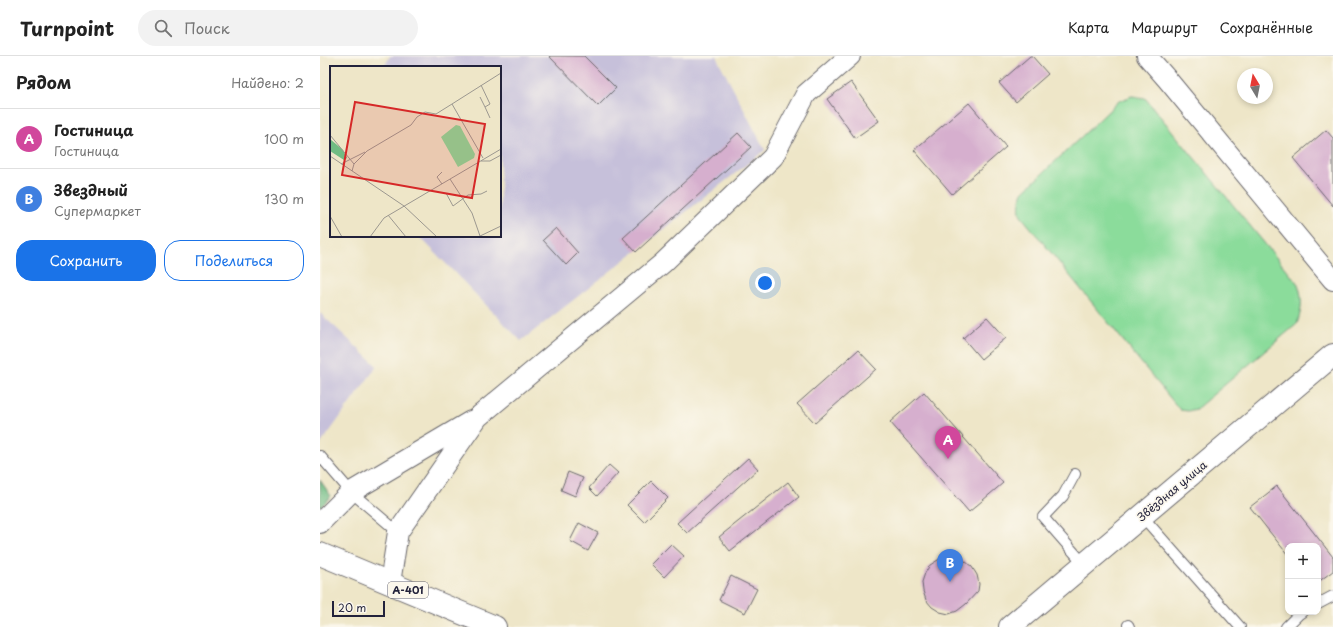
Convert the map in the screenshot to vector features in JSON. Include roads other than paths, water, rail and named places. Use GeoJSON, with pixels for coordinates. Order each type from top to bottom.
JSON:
{"type":"FeatureCollection","features":[{"type":"Feature","properties":{"kind":"street"},"geometry":{"type":"LineString","coordinates":[[320,523],[351,492],[478,417],[663,263],[773,157],[806,94],[850,56]]}},
{"type":"Feature","properties":{"kind":"street"},"geometry":{"type":"LineString","coordinates":[[1146,56],[1167,79],[1333,280]]}},
{"type":"Feature","properties":{"kind":"street","name":"Звёздная улица"},"geometry":{"type":"LineString","coordinates":[[1010,627],[1333,355]]}},
{"type":"Feature","properties":{"kind":"street"},"geometry":{"type":"LineString","coordinates":[[390,583],[398,532],[478,417]]}},
{"type":"Feature","properties":{"kind":"street","name":"А-401"},"geometry":{"type":"LineString","coordinates":[[320,554],[496,627]]}},
{"type":"Feature","properties":{"kind":"lane"},"geometry":{"type":"LineString","coordinates":[[320,456],[351,492],[398,532]]}},
{"type":"Feature","properties":{"kind":"lane"},"geometry":{"type":"LineString","coordinates":[[1075,474],[1063,496],[1043,517],[1084,564]]}},
{"type":"Feature","properties":{"kind":"lane"},"geometry":{"type":"LineString","coordinates":[[1142,516],[1240,627]]}},
{"type":"Feature","properties":{"kind":"lane"},"geometry":{"type":"LineString","coordinates":[[1321,602],[1333,596]]}},
{"type":"Feature","properties":{"kind":"lane"},"geometry":{"type":"LineString","coordinates":[[1286,627],[1298,615]]}},
{"type":"Feature","properties":{"kind":"place","name":"Гостиница"},"geometry":{"type":"Point","coordinates":[948,459]}},
{"type":"Feature","properties":{"kind":"place","name":"Звездный"},"geometry":{"type":"Point","coordinates":[950,582]}}]}
